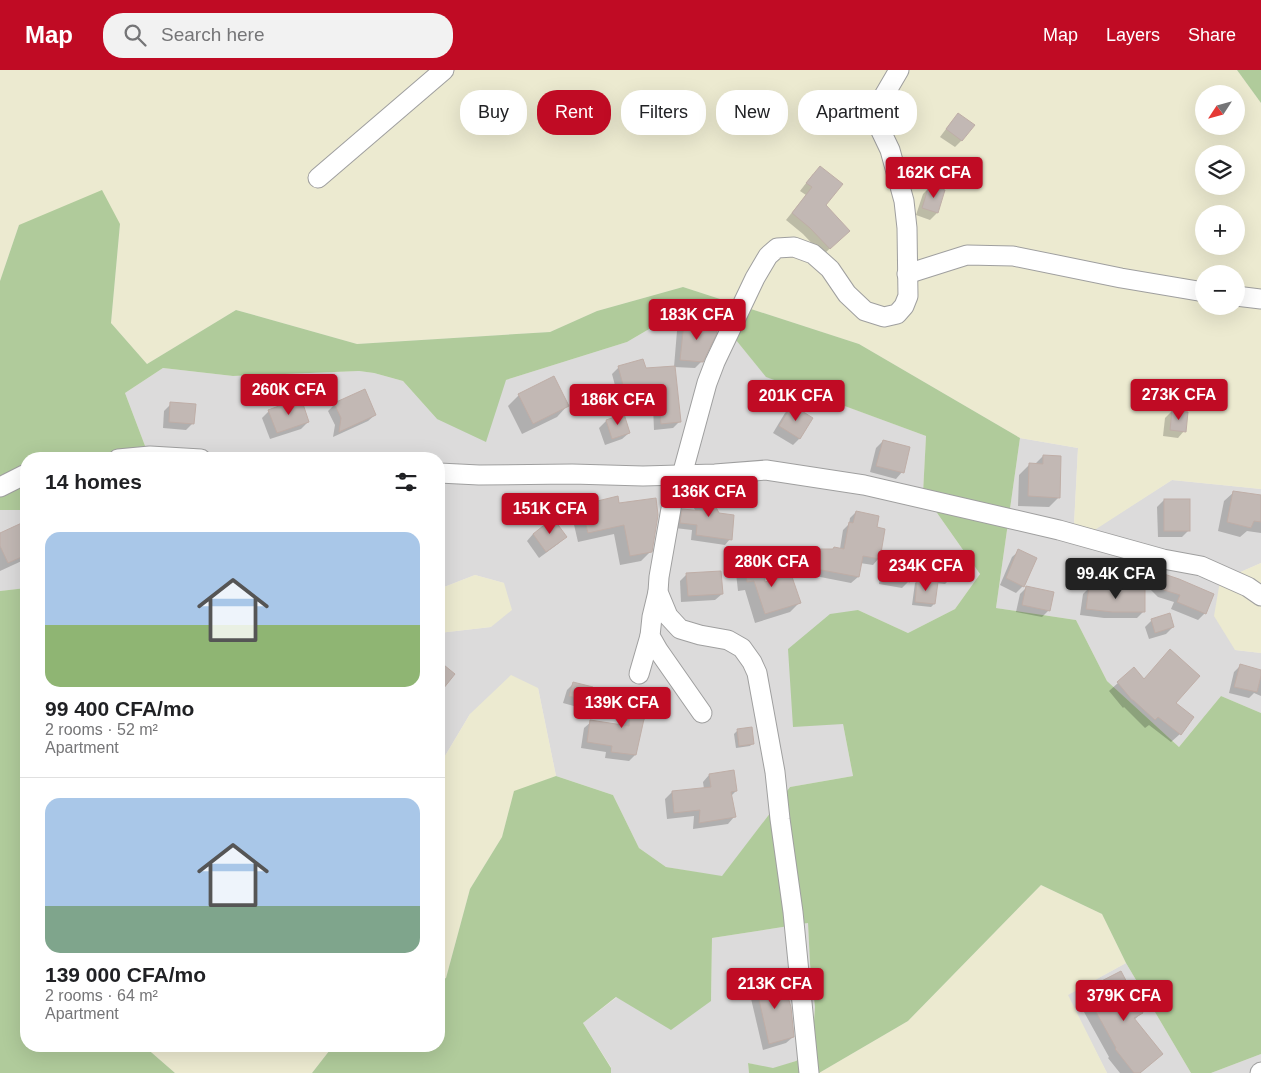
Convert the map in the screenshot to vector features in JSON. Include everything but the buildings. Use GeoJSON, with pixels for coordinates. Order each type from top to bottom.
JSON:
{"type":"FeatureCollection","features":[{"type":"Feature","properties":{"kind":"street"},"geometry":{"type":"LineString","coordinates":[[318,178],[444,70]]}},
{"type":"Feature","properties":{"kind":"street"},"geometry":{"type":"LineString","coordinates":[[639,674],[650,636],[672,503],[682,475],[707,383],[755,278],[768,256],[777,248],[794,247],[814,254],[830,270],[847,294],[865,310],[884,317],[897,314],[904,306],[908,296],[907,228],[904,201],[890,150],[879,127],[882,99],[898,70]]}},
{"type":"Feature","properties":{"kind":"street"},"geometry":{"type":"LineString","coordinates":[[907,274],[967,255],[1013,256],[1121,278],[1195,290]]}},
{"type":"Feature","properties":{"kind":"street"},"geometry":{"type":"LineString","coordinates":[[1245,297],[1261,299]]}},
{"type":"Feature","properties":{"kind":"street"},"geometry":{"type":"LineString","coordinates":[[445,473],[642,476],[766,470],[864,484],[1059,530],[1163,559],[1201,566],[1248,587],[1261,596]]}},
{"type":"Feature","properties":{"kind":"street"},"geometry":{"type":"LineString","coordinates":[[0,487],[20,477]]}},
{"type":"Feature","properties":{"kind":"street"},"geometry":{"type":"LineString","coordinates":[[658,592],[668,616],[680,629],[700,636],[728,640],[742,648],[752,662],[757,674],[775,772],[793,912],[809,1073]]}},
{"type":"Feature","properties":{"kind":"street"},"geometry":{"type":"LineString","coordinates":[[650,636],[702,713]]}},
{"type":"Feature","properties":{"kind":"shaded area"},"geometry":{"type":"Polygon","coordinates":[[[0,70],[1237,70],[1261,103],[1261,489],[1172,480],[1073,544],[1078,448],[1020,438],[859,344],[683,287],[597,311],[550,332],[357,344],[236,310],[147,364],[111,323],[120,224],[19,225],[0,281],[0,70]]]}},
{"type":"Feature","properties":{"kind":"shaded area"},"geometry":{"type":"Polygon","coordinates":[[[685,308],[717,326],[727,329],[767,377],[926,436],[923,493],[980,574],[955,609],[908,633],[858,610],[843,724],[853,776],[790,787],[722,877],[666,867],[639,848],[613,795],[556,776],[538,688],[470,714],[445,756],[445,632],[491,627],[504,583],[475,575],[445,587],[445,452],[147,452],[125,393],[163,368],[233,376],[359,371],[403,381],[437,419],[506,380],[627,342],[685,308]]]}},
{"type":"Feature","properties":{"kind":"shaded area"},"geometry":{"type":"Polygon","coordinates":[[[1020,438],[1078,448],[1073,543],[1172,480],[1261,489],[1261,563],[1220,581],[1235,650],[1261,653],[1261,713],[1221,696],[1179,747],[1107,681],[1076,620],[996,608],[1020,438]]]}},
{"type":"Feature","properties":{"kind":"shaded area"},"geometry":{"type":"Polygon","coordinates":[[[0,510],[20,510],[20,589],[0,591],[0,510]]]}},
{"type":"Feature","properties":{"kind":"shaded area"},"geometry":{"type":"Polygon","coordinates":[[[1261,563],[1261,653],[1235,650],[1214,616],[1220,581],[1261,563]]]}},
{"type":"Feature","properties":{"kind":"shaded area"},"geometry":{"type":"Polygon","coordinates":[[[475,575],[504,583],[512,610],[491,627],[445,632],[445,587],[475,575]]]}},
{"type":"Feature","properties":{"kind":"shaded area"},"geometry":{"type":"Polygon","coordinates":[[[511,675],[538,688],[556,776],[514,792],[502,837],[470,889],[445,978],[445,756],[470,714],[511,675]]]}},
{"type":"Feature","properties":{"kind":"shaded area"},"geometry":{"type":"Polygon","coordinates":[[[1041,885],[1102,914],[1126,963],[1068,995],[1107,1073],[819,1073],[908,1021],[1041,885]]]}},
{"type":"Feature","properties":{"kind":"shaded area"},"geometry":{"type":"Polygon","coordinates":[[[808,923],[815,1007],[812,1049],[796,1061],[773,1069],[748,1063],[749,1073],[611,1073],[611,1067],[583,1023],[617,997],[711,1001],[712,938],[808,923]]]}},
{"type":"Feature","properties":{"kind":"shaded area"},"geometry":{"type":"Polygon","coordinates":[[[1126,963],[1191,1073],[1107,1073],[1067,995],[1126,963]]]}},
{"type":"Feature","properties":{"kind":"shaded area"},"geometry":{"type":"Polygon","coordinates":[[[151,1052],[328,1052],[312,1073],[175,1073],[151,1052]]]}},
{"type":"Feature","properties":{"kind":"shaded area"},"geometry":{"type":"Polygon","coordinates":[[[1261,1054],[1261,1073],[1211,1073],[1261,1054]]]}},
{"type":"Feature","properties":{"kind":"green space"},"geometry":{"type":"Polygon","coordinates":[[[1237,70],[1261,70],[1261,103],[1237,70]]]}},
{"type":"Feature","properties":{"kind":"green space"},"geometry":{"type":"Polygon","coordinates":[[[102,190],[120,224],[111,323],[147,364],[236,310],[357,344],[550,332],[597,311],[683,287],[859,344],[1020,438],[996,608],[1076,620],[1107,681],[1179,747],[1221,696],[1261,713],[1261,1054],[1211,1073],[1191,1073],[1126,963],[1102,914],[1041,885],[908,1021],[819,1073],[749,1073],[748,1063],[773,1068],[796,1061],[812,1049],[815,1007],[808,923],[712,938],[711,1001],[671,1030],[616,997],[583,1023],[611,1068],[611,1073],[312,1073],[328,1052],[445,1052],[445,978],[470,889],[502,837],[514,791],[556,776],[613,795],[639,848],[666,867],[722,876],[790,787],[853,776],[843,724],[793,727],[788,649],[830,614],[858,610],[908,633],[955,609],[980,574],[923,493],[926,436],[766,377],[727,329],[717,326],[685,308],[627,342],[506,380],[486,442],[437,419],[403,381],[374,373],[359,371],[233,376],[163,368],[125,393],[147,452],[20,452],[20,510],[0,510],[0,281],[19,225],[102,190]]]}},
{"type":"Feature","properties":{"kind":"green space"},"geometry":{"type":"Polygon","coordinates":[[[20,589],[20,1052],[151,1052],[175,1073],[0,1073],[0,591],[20,589]]]}}]}
